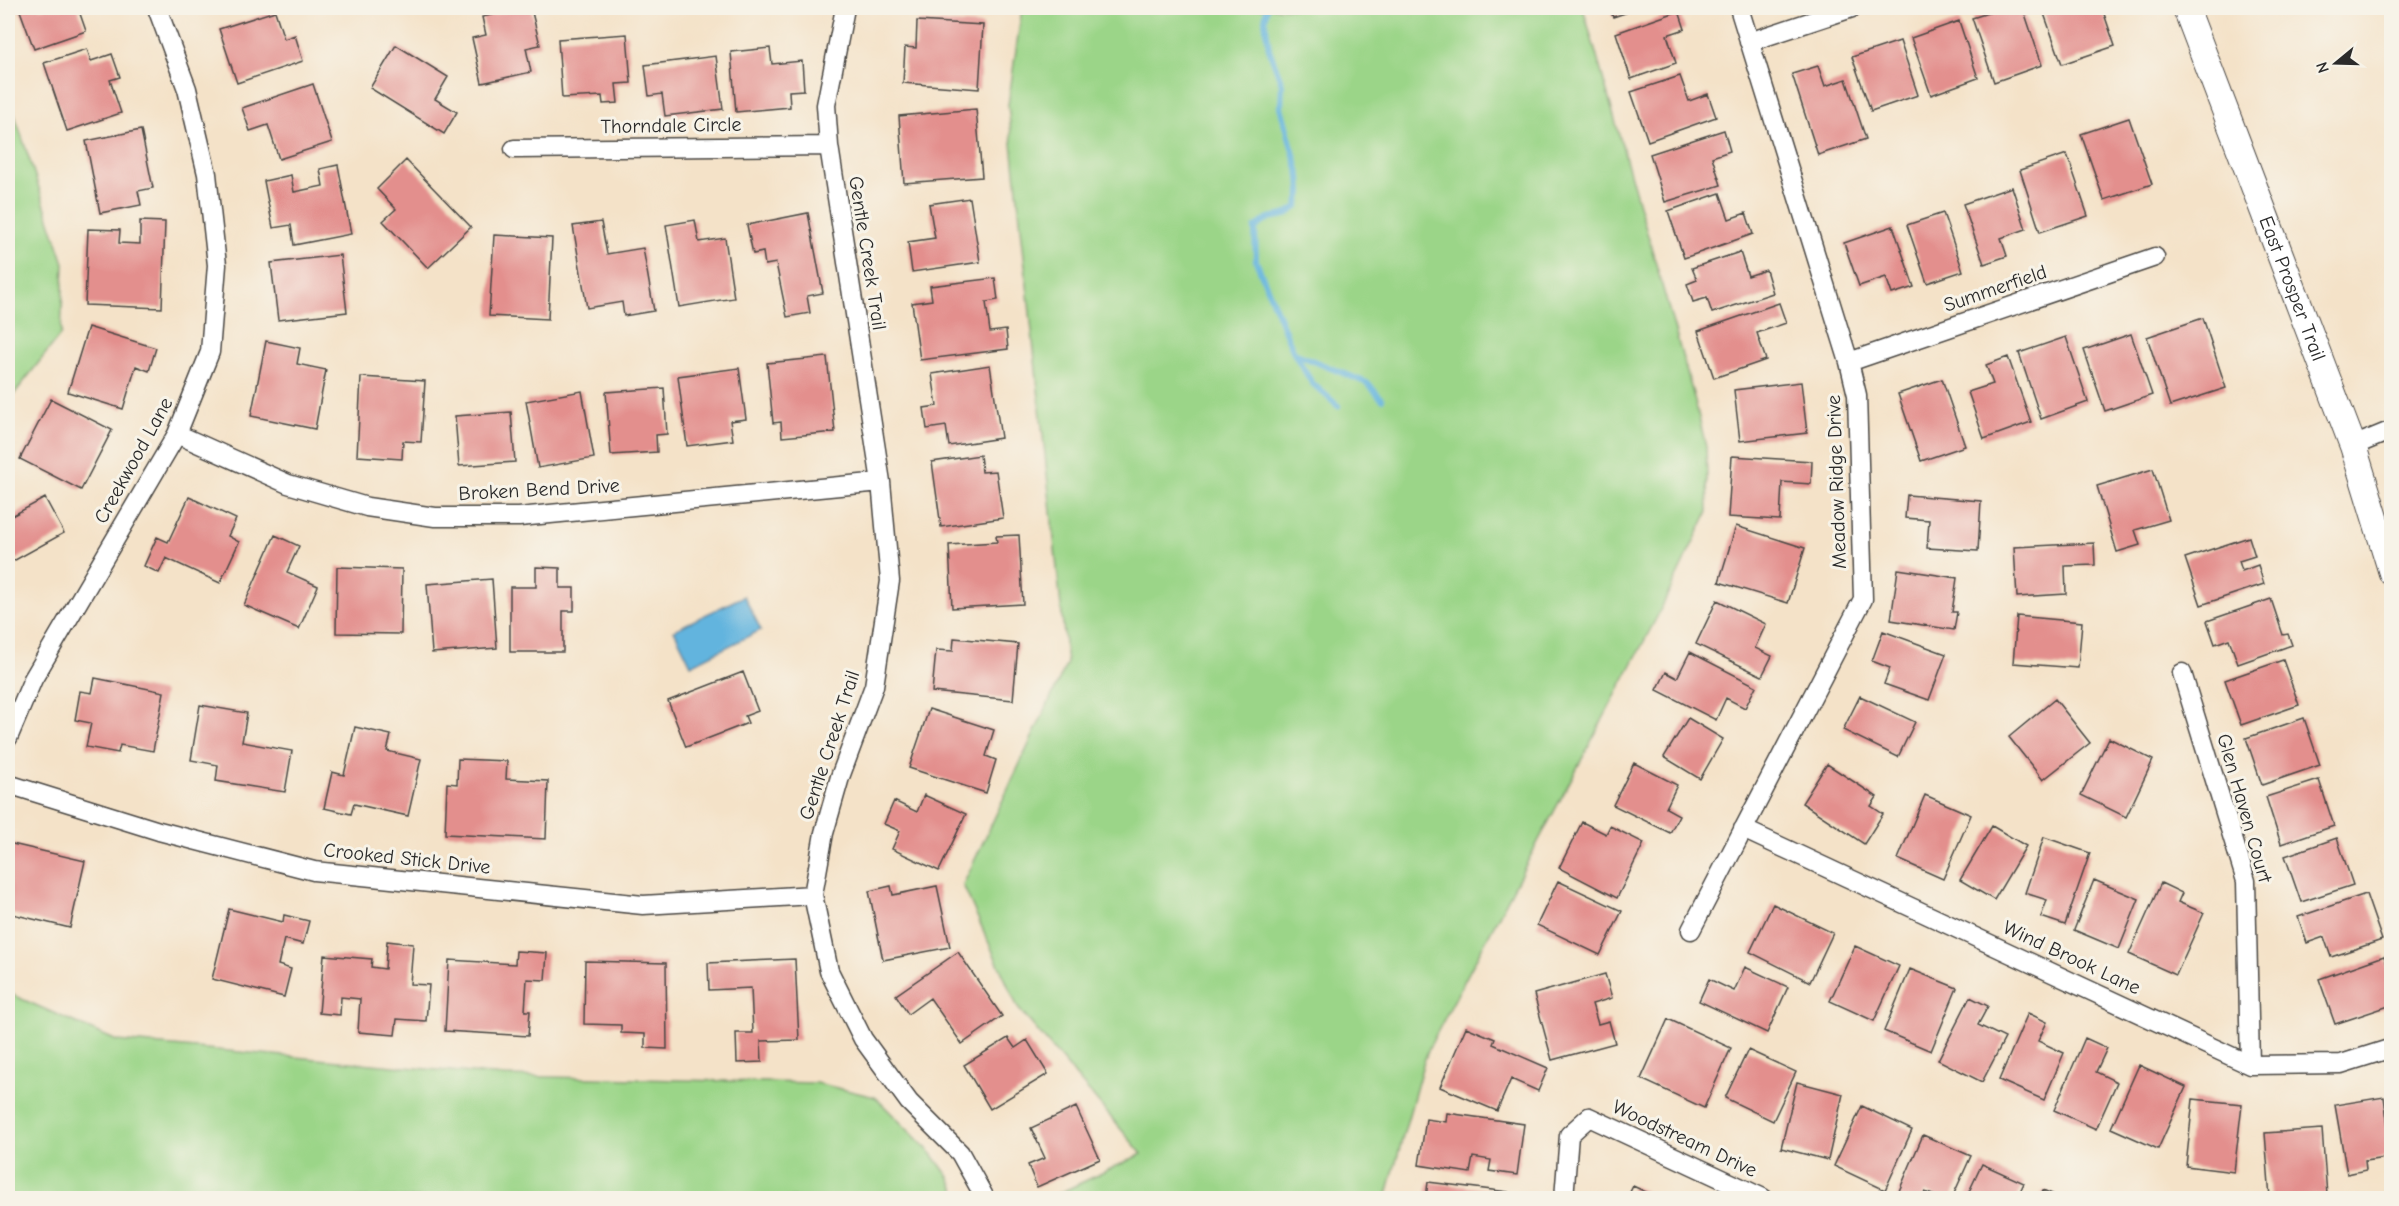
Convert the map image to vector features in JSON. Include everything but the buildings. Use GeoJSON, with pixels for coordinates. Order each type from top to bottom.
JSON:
{"type":"FeatureCollection","features":[{"type":"Feature","properties":{"kind":"main road","name":"East Prosper Trail"},"geometry":{"type":"LineString","coordinates":[[2186,8],[2353,446],[2391,573]]}},
{"type":"Feature","properties":{"kind":"street","name":"Creekwood Lane"},"geometry":{"type":"LineString","coordinates":[[8,738],[33,679],[177,434],[210,352],[218,265],[207,174],[187,89],[156,8]]}},
{"type":"Feature","properties":{"kind":"street","name":"Gentle Creek Trail"},"geometry":{"type":"LineString","coordinates":[[845,8],[826,105],[829,146],[881,482],[890,581],[874,686],[831,811],[813,895],[829,971],[862,1039],[909,1102],[960,1153],[985,1198]]}},
{"type":"Feature","properties":{"kind":"street","name":"Meadow Ridge Drive"},"geometry":{"type":"LineString","coordinates":[[1690,930],[1863,599],[1857,395],[1849,362],[1739,8]]}},
{"type":"Feature","properties":{"kind":"street"},"geometry":{"type":"LineString","coordinates":[[1749,42],[1852,8]]}},
{"type":"Feature","properties":{"kind":"street","name":"Thorndale Circle"},"geometry":{"type":"LineString","coordinates":[[514,149],[829,146]]}},
{"type":"Feature","properties":{"kind":"street","name":"Summerfield"},"geometry":{"type":"LineString","coordinates":[[1849,362],[2155,257]]}},
{"type":"Feature","properties":{"kind":"street"},"geometry":{"type":"LineString","coordinates":[[2353,446],[2391,430]]}},
{"type":"Feature","properties":{"kind":"street","name":"Broken Bend Drive"},"geometry":{"type":"LineString","coordinates":[[177,434],[288,484],[367,507],[435,517],[519,517],[881,482]]}},
{"type":"Feature","properties":{"kind":"street","name":"Glen Haven Court"},"geometry":{"type":"LineString","coordinates":[[2182,673],[2246,881],[2250,1065]]}},
{"type":"Feature","properties":{"kind":"street","name":"Crooked Stick Drive"},"geometry":{"type":"LineString","coordinates":[[8,784],[159,831],[314,871],[643,905],[813,895]]}},
{"type":"Feature","properties":{"kind":"street","name":"Wind Brook Lane"},"geometry":{"type":"LineString","coordinates":[[1743,829],[2250,1065],[2341,1064],[2391,1048]]}},
{"type":"Feature","properties":{"kind":"street","name":"Woodstream Drive"},"geometry":{"type":"LineString","coordinates":[[1564,1198],[1569,1135],[1589,1118],[1763,1198]]}},
{"type":"Feature","properties":{"kind":"green space"},"geometry":{"type":"Polygon","coordinates":[[[1022,8],[1583,8],[1695,401],[1706,447],[1708,512],[1658,615],[1430,1046],[1386,1198],[1049,1198],[1142,1154],[1018,1008],[963,885],[1067,663],[1008,105],[1022,8]]]}},
{"type":"Feature","properties":{"kind":"green space"},"geometry":{"type":"Polygon","coordinates":[[[8,95],[64,263],[61,334],[8,402],[8,95]]]}},
{"type":"Feature","properties":{"kind":"green space"},"geometry":{"type":"Polygon","coordinates":[[[8,993],[117,1041],[504,1076],[816,1083],[875,1097],[932,1154],[949,1177],[959,1198],[8,1198],[8,993]]]}},
{"type":"Feature","properties":{"kind":"water"},"geometry":{"type":"Polygon","coordinates":[[[744,596],[761,630],[691,665],[674,630],[744,596]]]}},
{"type":"Feature","properties":{"kind":"waterway"},"geometry":{"type":"LineString","coordinates":[[1267,8],[1265,20],[1269,49],[1282,84],[1281,107],[1300,177],[1301,193],[1297,207],[1285,215],[1269,218],[1255,228],[1256,261],[1294,353],[1312,383],[1338,406]]}},
{"type":"Feature","properties":{"kind":"waterway"},"geometry":{"type":"LineString","coordinates":[[1294,353],[1367,383],[1382,399]]}}]}
